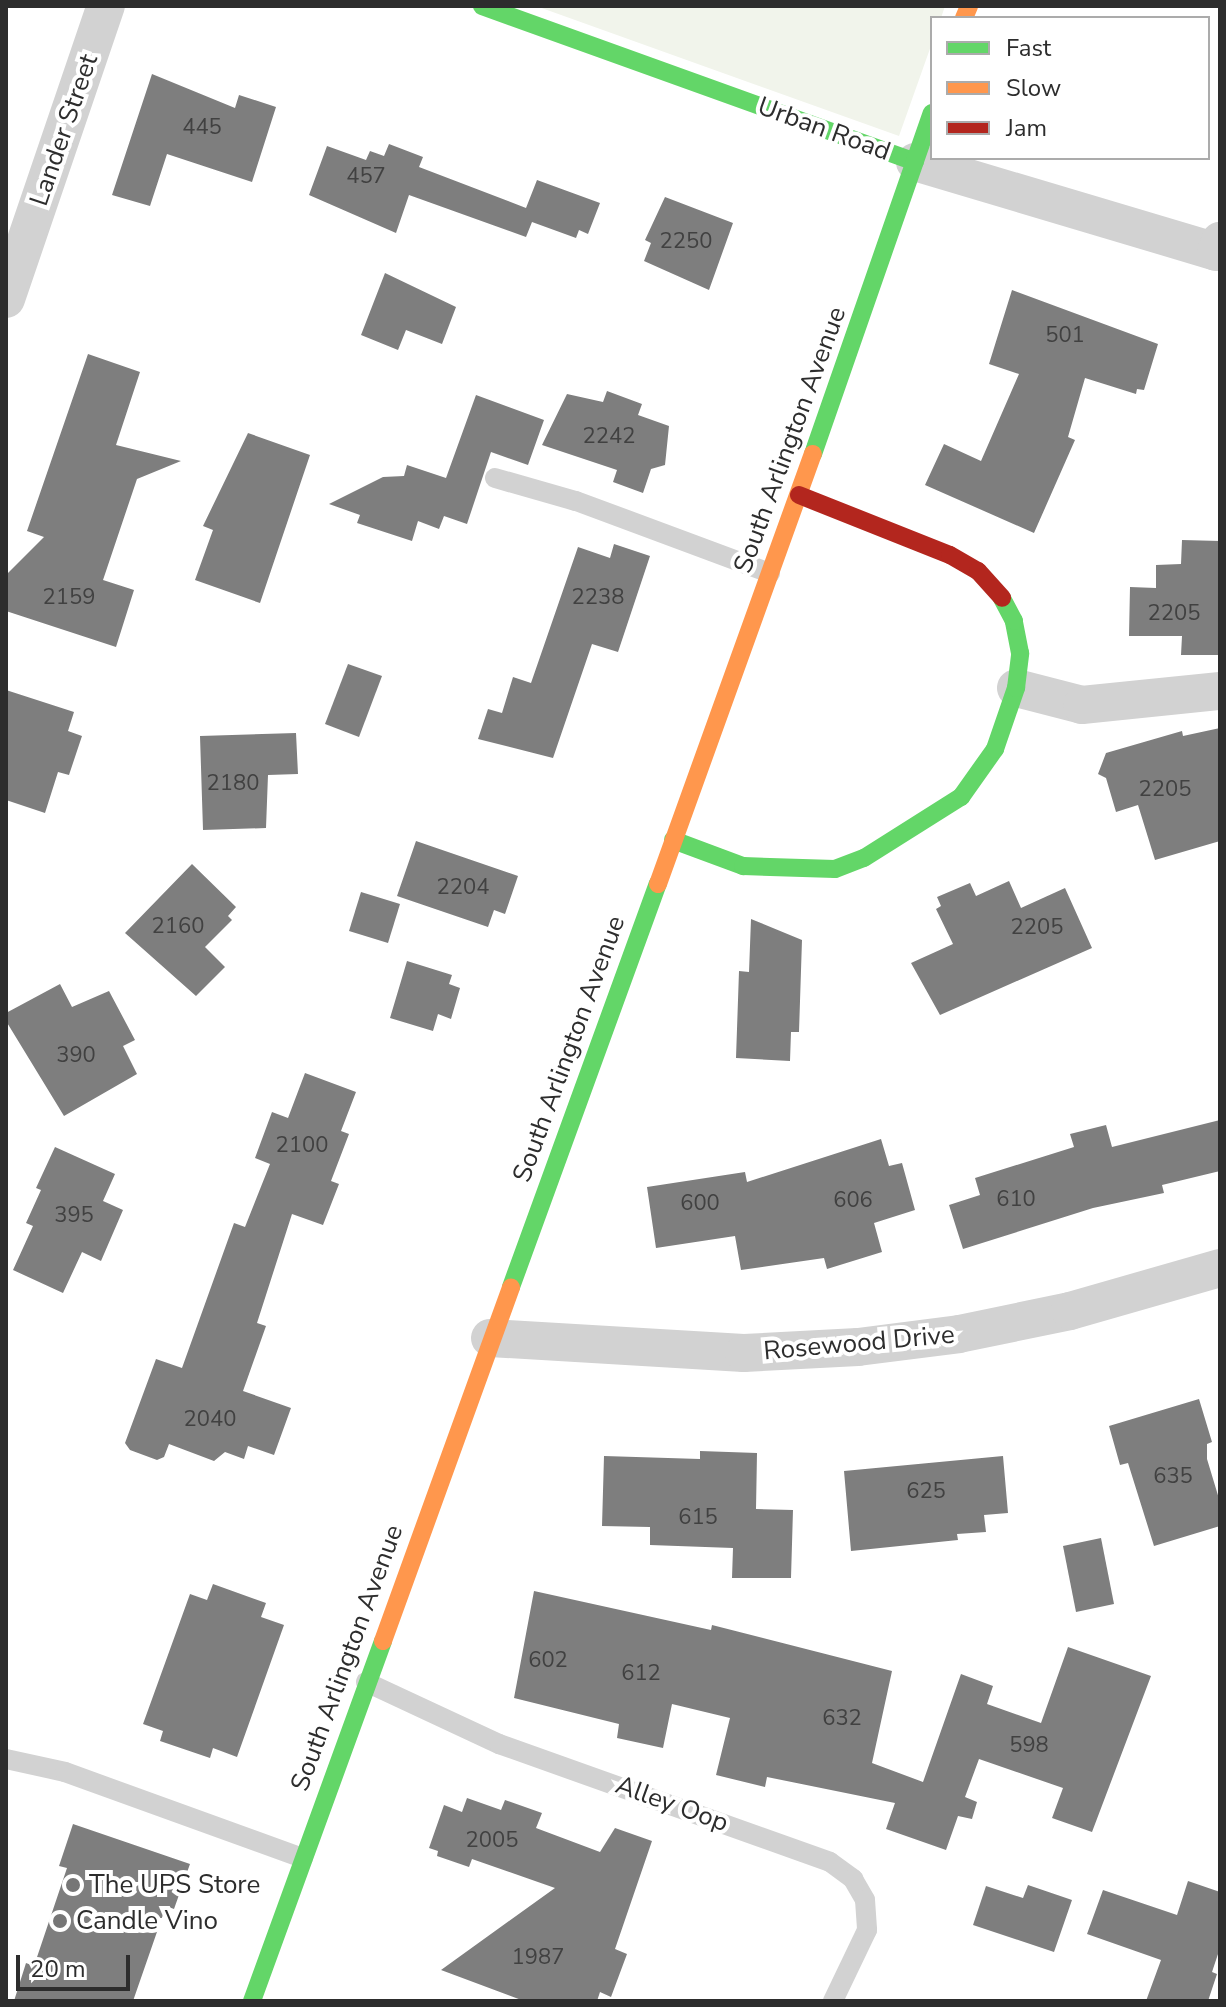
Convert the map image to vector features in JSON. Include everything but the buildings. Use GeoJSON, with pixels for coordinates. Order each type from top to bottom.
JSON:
{"type":"FeatureCollection","features":[{"type":"Feature","properties":{"kind":"street","name":"Lander Street"},"geometry":{"type":"LineString","coordinates":[[6,299],[106,6]]}},
{"type":"Feature","properties":{"kind":"street","name":"Urban Road"},"geometry":{"type":"LineString","coordinates":[[482,6],[915,162],[1218,247]]}},
{"type":"Feature","properties":{"kind":"street","name":"South Arlington Avenue"},"geometry":{"type":"LineString","coordinates":[[252,2001],[490,1338],[799,495],[930,119]]}},
{"type":"Feature","properties":{"kind":"street"},"geometry":{"type":"LineString","coordinates":[[673,840],[743,866],[780,870],[835,869],[864,858],[961,797],[995,749],[1016,688],[1020,653],[1014,621],[999,593],[978,571],[950,555],[799,495]]}},
{"type":"Feature","properties":{"kind":"street"},"geometry":{"type":"LineString","coordinates":[[1016,688],[1082,705],[1220,691]]}},
{"type":"Feature","properties":{"kind":"street","name":"Rosewood Drive"},"geometry":{"type":"LineString","coordinates":[[490,1338],[744,1353],[858,1347],[959,1334],[1070,1311],[1220,1268]]}},
{"type":"Feature","properties":{"kind":"lane"},"geometry":{"type":"LineString","coordinates":[[495,478],[576,501],[770,573]]}},
{"type":"Feature","properties":{"kind":"lane","name":"Alley Oop"},"geometry":{"type":"LineString","coordinates":[[366,1682],[499,1744],[830,1862],[853,1879],[865,1900],[867,1930],[833,2001]]}},
{"type":"Feature","properties":{"kind":"lane"},"geometry":{"type":"LineString","coordinates":[[6,1759],[65,1772],[303,1858]]}},
{"type":"Feature","properties":{"kind":"shaded area"},"geometry":{"type":"Polygon","coordinates":[[[536,6],[945,6],[942,16],[930,16],[930,49],[899,136],[536,6]]]}},
{"type":"Feature","properties":{"kind":"traffic: fast"},"geometry":{"type":"LineString","coordinates":[[482,6],[915,162]]}},
{"type":"Feature","properties":{"kind":"traffic: fast"},"geometry":{"type":"LineString","coordinates":[[813,454],[930,119]]}},
{"type":"Feature","properties":{"kind":"traffic: fast"},"geometry":{"type":"LineString","coordinates":[[673,840],[743,866],[835,869],[864,858],[961,797],[995,749],[1016,688],[1020,653],[1014,621],[1002,598]]}},
{"type":"Feature","properties":{"kind":"traffic: fast"},"geometry":{"type":"LineString","coordinates":[[511,1287],[658,884]]}},
{"type":"Feature","properties":{"kind":"traffic: fast"},"geometry":{"type":"LineString","coordinates":[[252,2001],[383,1641]]}},
{"type":"Feature","properties":{"kind":"traffic: slow"},"geometry":{"type":"LineString","coordinates":[[965,16],[969,6]]}},
{"type":"Feature","properties":{"kind":"traffic: slow"},"geometry":{"type":"LineString","coordinates":[[658,884],[813,454]]}},
{"type":"Feature","properties":{"kind":"traffic: slow"},"geometry":{"type":"LineString","coordinates":[[383,1641],[511,1287]]}},
{"type":"Feature","properties":{"kind":"traffic: jam"},"geometry":{"type":"LineString","coordinates":[[799,495],[950,555],[978,571],[1002,598]]}},
{"type":"Feature","properties":{"kind":"place","name":"The UPS Store"},"geometry":{"type":"Point","coordinates":[73,1885]}},
{"type":"Feature","properties":{"kind":"place","name":"Candle Vino"},"geometry":{"type":"Point","coordinates":[60,1921]}}]}
